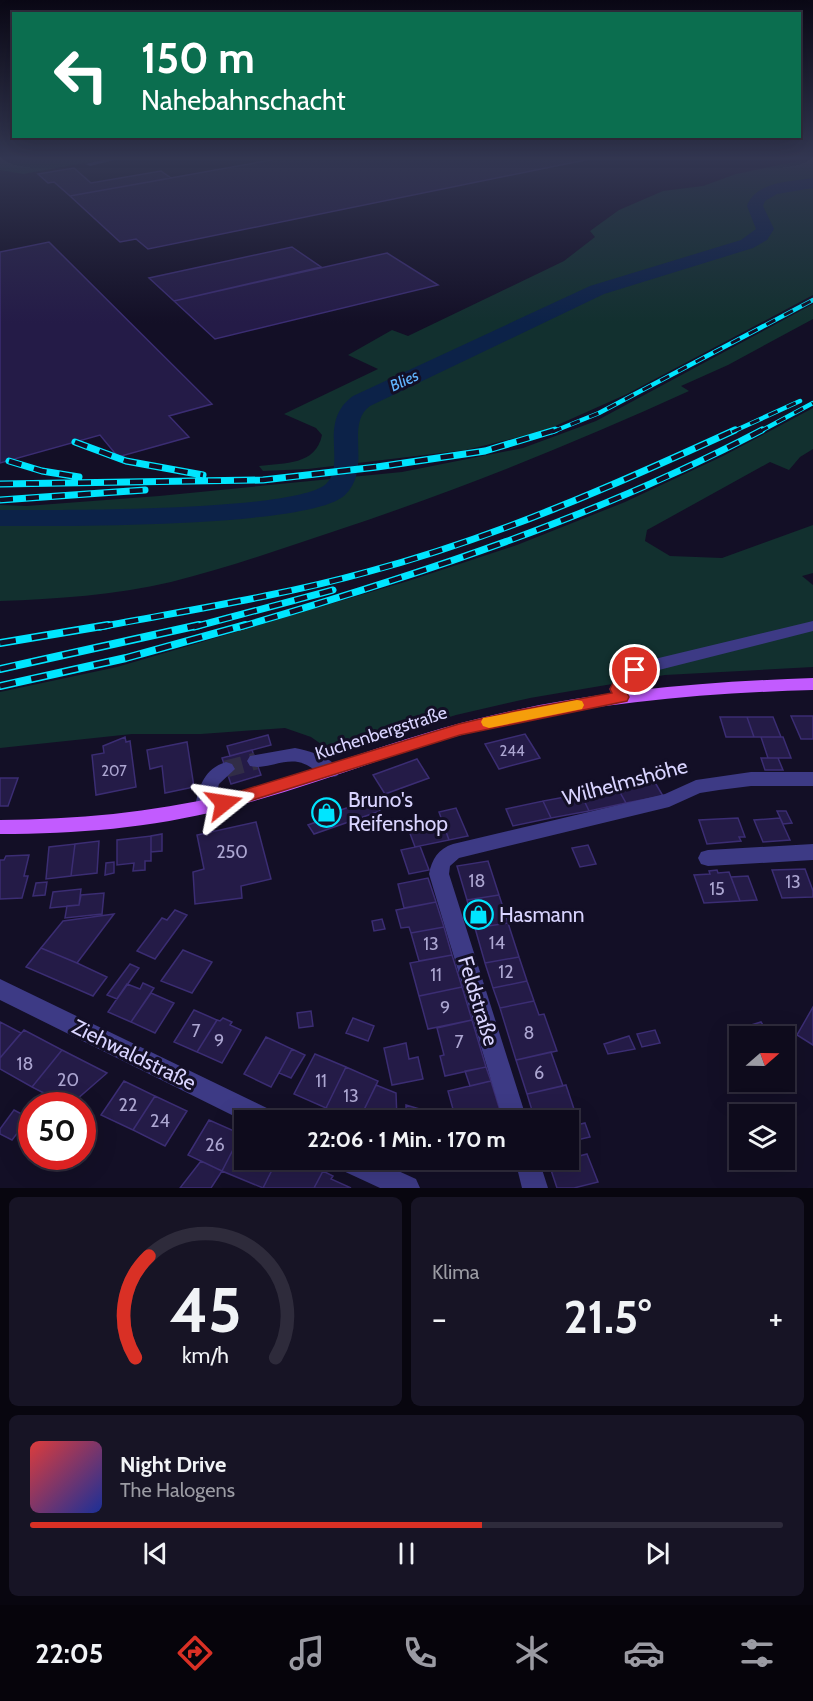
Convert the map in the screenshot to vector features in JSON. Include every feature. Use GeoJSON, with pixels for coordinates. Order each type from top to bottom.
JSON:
{"type":"FeatureCollection","features":[{"type":"Feature","properties":{"kind":"main road","name":"Kuchenbergstraße"},"geometry":{"type":"LineString","coordinates":[[0,827],[126,821],[204,807],[331,771],[394,748],[481,724],[621,697],[715,687],[813,684]]}},
{"type":"Feature","properties":{"kind":"street"},"geometry":{"type":"LineString","coordinates":[[621,697],[617,689],[622,679],[635,670],[813,626]]}},
{"type":"Feature","properties":{"kind":"street"},"geometry":{"type":"LineString","coordinates":[[256,761],[299,754],[312,757],[331,771]]}},
{"type":"Feature","properties":{"kind":"street"},"geometry":{"type":"LineString","coordinates":[[204,807],[210,781],[215,773],[226,769]]}},
{"type":"Feature","properties":{"kind":"street","name":"Wilhelmshöhe"},"geometry":{"type":"LineString","coordinates":[[453,852],[669,800],[707,785],[751,779],[813,779]]}},
{"type":"Feature","properties":{"kind":"street","name":"Feldstraße"},"geometry":{"type":"LineString","coordinates":[[453,852],[441,862],[439,874],[512,1110]]}},
{"type":"Feature","properties":{"kind":"street"},"geometry":{"type":"LineString","coordinates":[[708,858],[813,852]]}},
{"type":"Feature","properties":{"kind":"street","name":"Ziehwaldstraße"},"geometry":{"type":"LineString","coordinates":[[0,989],[247,1110]]}},
{"type":"Feature","properties":{"kind":"street"},"geometry":{"type":"LineString","coordinates":[[369,1170],[407,1188]]}},
{"type":"Feature","properties":{"kind":"street"},"geometry":{"type":"LineString","coordinates":[[530,1170],[535,1188]]}},
{"type":"Feature","properties":{"kind":"green space"},"geometry":{"type":"Polygon","coordinates":[[[616,212],[813,212],[813,295],[627,394],[544,431],[466,450],[308,469],[263,471],[259,466],[298,461],[313,452],[319,445],[322,435],[316,428],[284,414],[378,369],[348,355],[392,330],[408,336],[564,261],[595,237],[590,231],[616,212]]]}},
{"type":"Feature","properties":{"kind":"green space"},"geometry":{"type":"Polygon","coordinates":[[[813,304],[813,319],[728,365],[681,386],[689,391],[602,430],[425,500],[254,558],[171,582],[86,596],[0,601],[0,505],[26,506],[159,496],[402,472],[523,448],[596,421],[813,304]]]}},
{"type":"Feature","properties":{"kind":"green space"},"geometry":{"type":"Polygon","coordinates":[[[813,408],[813,449],[800,457],[789,470],[770,462],[647,530],[645,541],[670,556],[722,558],[813,525],[813,573],[802,576],[813,585],[813,667],[665,675],[530,698],[456,715],[334,753],[311,737],[285,728],[201,734],[132,734],[0,748],[0,692],[117,667],[408,581],[517,545],[625,502],[723,456],[813,408]]]}},
{"type":"Feature","properties":{"kind":"building"},"geometry":{"type":"Polygon","coordinates":[[[88,212],[328,212],[148,249],[136,239],[120,242],[88,212]]]}},
{"type":"Feature","properties":{"kind":"building"},"geometry":{"type":"Polygon","coordinates":[[[49,242],[212,404],[169,416],[189,437],[118,457],[100,435],[0,463],[0,252],[49,242]]]}},
{"type":"Feature","properties":{"kind":"building"},"geometry":{"type":"Polygon","coordinates":[[[292,247],[321,267],[174,301],[149,278],[292,247]]]}},
{"type":"Feature","properties":{"kind":"building"},"geometry":{"type":"Polygon","coordinates":[[[387,253],[438,285],[215,339],[174,301],[387,253]]]}},
{"type":"Feature","properties":{"kind":"building"},"geometry":{"type":"Polygon","coordinates":[[[791,716],[813,716],[813,739],[801,739],[791,716]]]}},
{"type":"Feature","properties":{"kind":"building"},"geometry":{"type":"Polygon","coordinates":[[[720,717],[747,717],[754,737],[726,737],[720,717]]]}},
{"type":"Feature","properties":{"kind":"building"},"geometry":{"type":"Polygon","coordinates":[[[747,717],[773,717],[781,737],[754,737],[747,717]]]}},
{"type":"Feature","properties":{"kind":"building"},"geometry":{"type":"Polygon","coordinates":[[[525,734],[540,758],[499,769],[485,744],[525,734]]]}},
{"type":"Feature","properties":{"kind":"building"},"geometry":{"type":"Polygon","coordinates":[[[268,735],[271,745],[230,756],[227,746],[268,735]]]}},
{"type":"Feature","properties":{"kind":"building"},"geometry":{"type":"Polygon","coordinates":[[[125,737],[126,742],[130,741],[136,787],[96,795],[92,755],[104,753],[103,746],[125,737]]]}},
{"type":"Feature","properties":{"kind":"building"},"geometry":{"type":"Polygon","coordinates":[[[761,737],[783,737],[791,758],[768,758],[761,737]]]}},
{"type":"Feature","properties":{"kind":"building"},"geometry":{"type":"Polygon","coordinates":[[[187,742],[194,787],[165,793],[162,766],[150,769],[147,750],[187,742]]]}},
{"type":"Feature","properties":{"kind":"building"},"geometry":{"type":"Polygon","coordinates":[[[252,750],[261,775],[231,784],[222,758],[252,750]]]}},
{"type":"Feature","properties":{"kind":"building"},"geometry":{"type":"Polygon","coordinates":[[[761,758],[778,758],[783,770],[765,770],[761,758]]]}},
{"type":"Feature","properties":{"kind":"building"},"geometry":{"type":"Polygon","coordinates":[[[417,759],[429,778],[385,794],[373,775],[417,759]]]}},
{"type":"Feature","properties":{"kind":"building"},"geometry":{"type":"Polygon","coordinates":[[[0,778],[18,778],[8,806],[0,806],[0,778]]]}},
{"type":"Feature","properties":{"kind":"building"},"geometry":{"type":"Polygon","coordinates":[[[653,779],[663,796],[626,803],[617,787],[653,779]]]}},
{"type":"Feature","properties":{"kind":"building"},"geometry":{"type":"Polygon","coordinates":[[[617,787],[626,803],[589,811],[581,794],[617,787]]]}},
{"type":"Feature","properties":{"kind":"building"},"geometry":{"type":"Polygon","coordinates":[[[581,794],[589,811],[551,818],[543,801],[581,794]]]}},
{"type":"Feature","properties":{"kind":"building"},"geometry":{"type":"Polygon","coordinates":[[[373,799],[380,811],[314,834],[308,825],[327,818],[326,815],[373,799]]]}},
{"type":"Feature","properties":{"kind":"building"},"geometry":{"type":"Polygon","coordinates":[[[543,801],[551,818],[513,826],[506,809],[543,801]]]}},
{"type":"Feature","properties":{"kind":"building"},"geometry":{"type":"Polygon","coordinates":[[[456,808],[468,836],[449,840],[439,812],[456,808]]]}},
{"type":"Feature","properties":{"kind":"building"},"geometry":{"type":"Polygon","coordinates":[[[777,811],[786,811],[792,823],[783,824],[777,811]]]}},
{"type":"Feature","properties":{"kind":"building"},"geometry":{"type":"Polygon","coordinates":[[[738,818],[745,837],[739,837],[741,841],[707,844],[699,820],[738,818]]]}},
{"type":"Feature","properties":{"kind":"building"},"geometry":{"type":"Polygon","coordinates":[[[780,818],[790,840],[763,842],[754,820],[780,818]]]}},
{"type":"Feature","properties":{"kind":"building"},"geometry":{"type":"Polygon","coordinates":[[[442,821],[449,840],[415,847],[408,828],[442,821]]]}},
{"type":"Feature","properties":{"kind":"building"},"geometry":{"type":"Polygon","coordinates":[[[256,822],[271,879],[241,886],[242,898],[195,904],[193,872],[204,869],[197,835],[256,822]]]}},
{"type":"Feature","properties":{"kind":"building"},"geometry":{"type":"Polygon","coordinates":[[[162,834],[162,851],[151,852],[151,836],[162,834]]]}},
{"type":"Feature","properties":{"kind":"building"},"geometry":{"type":"Polygon","coordinates":[[[151,836],[151,861],[145,861],[145,870],[133,871],[134,863],[117,865],[117,840],[151,836]]]}},
{"type":"Feature","properties":{"kind":"building"},"geometry":{"type":"Polygon","coordinates":[[[99,841],[97,873],[71,876],[75,844],[99,841]]]}},
{"type":"Feature","properties":{"kind":"building"},"geometry":{"type":"Polygon","coordinates":[[[75,844],[71,876],[46,879],[49,847],[75,844]]]}},
{"type":"Feature","properties":{"kind":"building"},"geometry":{"type":"Polygon","coordinates":[[[588,845],[596,864],[580,867],[572,848],[588,845]]]}},
{"type":"Feature","properties":{"kind":"building"},"geometry":{"type":"Polygon","coordinates":[[[420,846],[429,870],[409,874],[401,850],[420,846]]]}},
{"type":"Feature","properties":{"kind":"building"},"geometry":{"type":"Polygon","coordinates":[[[29,855],[24,876],[28,876],[22,898],[0,899],[0,860],[4,860],[6,856],[29,855]]]}},
{"type":"Feature","properties":{"kind":"building"},"geometry":{"type":"Polygon","coordinates":[[[488,861],[499,895],[467,900],[457,866],[488,861]]]}},
{"type":"Feature","properties":{"kind":"building"},"geometry":{"type":"Polygon","coordinates":[[[114,862],[114,873],[105,875],[106,863],[114,862]]]}},
{"type":"Feature","properties":{"kind":"building"},"geometry":{"type":"Polygon","coordinates":[[[805,869],[813,897],[782,898],[772,870],[805,869]]]}},
{"type":"Feature","properties":{"kind":"building"},"geometry":{"type":"Polygon","coordinates":[[[717,870],[718,873],[729,872],[740,901],[704,903],[694,875],[710,874],[709,871],[717,870]]]}},
{"type":"Feature","properties":{"kind":"building"},"geometry":{"type":"Polygon","coordinates":[[[748,876],[757,900],[740,901],[731,877],[748,876]]]}},
{"type":"Feature","properties":{"kind":"building"},"geometry":{"type":"Polygon","coordinates":[[[428,878],[436,902],[404,908],[398,884],[428,878]]]}},
{"type":"Feature","properties":{"kind":"building"},"geometry":{"type":"Polygon","coordinates":[[[47,882],[45,895],[33,896],[36,883],[47,882]]]}},
{"type":"Feature","properties":{"kind":"building"},"geometry":{"type":"Polygon","coordinates":[[[81,889],[79,905],[50,908],[53,892],[81,889]]]}},
{"type":"Feature","properties":{"kind":"building"},"geometry":{"type":"Polygon","coordinates":[[[104,893],[102,914],[65,918],[67,906],[79,905],[81,895],[104,893]]]}},
{"type":"Feature","properties":{"kind":"building"},"geometry":{"type":"Polygon","coordinates":[[[499,895],[508,923],[475,928],[467,900],[499,895]]]}},
{"type":"Feature","properties":{"kind":"building"},"geometry":{"type":"Polygon","coordinates":[[[436,902],[444,927],[411,933],[409,927],[401,928],[396,910],[436,902]]]}},
{"type":"Feature","properties":{"kind":"building"},"geometry":{"type":"Polygon","coordinates":[[[175,910],[187,915],[155,959],[137,951],[162,918],[167,920],[175,910]]]}},
{"type":"Feature","properties":{"kind":"building"},"geometry":{"type":"Polygon","coordinates":[[[114,914],[77,963],[41,948],[63,921],[114,914]]]}},
{"type":"Feature","properties":{"kind":"building"},"geometry":{"type":"Polygon","coordinates":[[[382,919],[385,929],[374,931],[372,921],[382,919]]]}},
{"type":"Feature","properties":{"kind":"building"},"geometry":{"type":"Polygon","coordinates":[[[508,923],[519,957],[485,963],[475,928],[508,923]]]}},
{"type":"Feature","properties":{"kind":"building"},"geometry":{"type":"Polygon","coordinates":[[[444,927],[452,955],[419,961],[411,933],[444,927]]]}},
{"type":"Feature","properties":{"kind":"building"},"geometry":{"type":"Polygon","coordinates":[[[41,948],[107,977],[93,996],[26,967],[41,948]]]}},
{"type":"Feature","properties":{"kind":"building"},"geometry":{"type":"Polygon","coordinates":[[[183,950],[212,962],[192,993],[161,981],[183,950]]]}},
{"type":"Feature","properties":{"kind":"building"},"geometry":{"type":"Polygon","coordinates":[[[452,955],[462,987],[419,996],[410,963],[452,955]]]}},
{"type":"Feature","properties":{"kind":"building"},"geometry":{"type":"Polygon","coordinates":[[[519,957],[527,981],[493,988],[485,963],[519,957]]]}},
{"type":"Feature","properties":{"kind":"building"},"geometry":{"type":"Polygon","coordinates":[[[130,964],[139,968],[117,999],[107,995],[130,964]]]}},
{"type":"Feature","properties":{"kind":"building"},"geometry":{"type":"Polygon","coordinates":[[[527,981],[534,1001],[500,1008],[493,988],[527,981]]]}},
{"type":"Feature","properties":{"kind":"building"},"geometry":{"type":"Polygon","coordinates":[[[143,983],[154,988],[131,1022],[108,1012],[127,984],[140,989],[143,983]]]}},
{"type":"Feature","properties":{"kind":"building"},"geometry":{"type":"Polygon","coordinates":[[[462,987],[472,1020],[428,1029],[419,996],[462,987]]]}},
{"type":"Feature","properties":{"kind":"building"},"geometry":{"type":"Polygon","coordinates":[[[151,993],[174,1003],[155,1033],[131,1022],[151,993]]]}},
{"type":"Feature","properties":{"kind":"building"},"geometry":{"type":"Polygon","coordinates":[[[534,1001],[539,1015],[544,1014],[557,1051],[516,1060],[500,1008],[534,1001]]]}},
{"type":"Feature","properties":{"kind":"building"},"geometry":{"type":"Polygon","coordinates":[[[813,1007],[813,1045],[797,1035],[813,1007]]]}},
{"type":"Feature","properties":{"kind":"building"},"geometry":{"type":"Polygon","coordinates":[[[194,1010],[217,1020],[197,1052],[174,1042],[194,1010]]]}},
{"type":"Feature","properties":{"kind":"building"},"geometry":{"type":"Polygon","coordinates":[[[311,1011],[313,1026],[299,1028],[297,1013],[311,1011]]]}},
{"type":"Feature","properties":{"kind":"building"},"geometry":{"type":"Polygon","coordinates":[[[223,1018],[232,1022],[230,1025],[241,1030],[222,1063],[197,1052],[217,1020],[220,1021],[223,1018]]]}},
{"type":"Feature","properties":{"kind":"building"},"geometry":{"type":"Polygon","coordinates":[[[353,1018],[374,1026],[368,1041],[346,1033],[353,1018]]]}},
{"type":"Feature","properties":{"kind":"building"},"geometry":{"type":"Polygon","coordinates":[[[472,1020],[486,1067],[445,1076],[440,1056],[444,1055],[437,1028],[472,1020]]]}},
{"type":"Feature","properties":{"kind":"building"},"geometry":{"type":"Polygon","coordinates":[[[0,1022],[21,1033],[0,1058],[0,1022]]]}},
{"type":"Feature","properties":{"kind":"building"},"geometry":{"type":"Polygon","coordinates":[[[761,1022],[764,1026],[748,1026],[761,1022]]]}},
{"type":"Feature","properties":{"kind":"building"},"geometry":{"type":"Polygon","coordinates":[[[24,1030],[62,1050],[32,1087],[0,1069],[0,1058],[24,1030]]]}},
{"type":"Feature","properties":{"kind":"building"},"geometry":{"type":"Polygon","coordinates":[[[655,1030],[660,1043],[642,1047],[637,1034],[655,1030]]]}},
{"type":"Feature","properties":{"kind":"building"},"geometry":{"type":"Polygon","coordinates":[[[629,1036],[635,1049],[608,1054],[604,1044],[629,1036]]]}},
{"type":"Feature","properties":{"kind":"building"},"geometry":{"type":"Polygon","coordinates":[[[266,1037],[292,1049],[271,1087],[244,1074],[266,1037]]]}},
{"type":"Feature","properties":{"kind":"building"},"geometry":{"type":"Polygon","coordinates":[[[406,1043],[409,1059],[418,1057],[423,1079],[392,1085],[384,1048],[406,1043]]]}},
{"type":"Feature","properties":{"kind":"building"},"geometry":{"type":"Polygon","coordinates":[[[292,1049],[305,1055],[291,1078],[279,1073],[292,1049]]]}},
{"type":"Feature","properties":{"kind":"building"},"geometry":{"type":"Polygon","coordinates":[[[62,1050],[107,1073],[85,1092],[42,1092],[32,1087],[62,1050]]]}},
{"type":"Feature","properties":{"kind":"building"},"geometry":{"type":"Polygon","coordinates":[[[551,1052],[563,1086],[527,1094],[516,1060],[551,1052]]]}},
{"type":"Feature","properties":{"kind":"building"},"geometry":{"type":"Polygon","coordinates":[[[315,1054],[346,1067],[326,1108],[294,1094],[315,1054]]]}},
{"type":"Feature","properties":{"kind":"building"},"geometry":{"type":"Polygon","coordinates":[[[346,1067],[378,1081],[364,1110],[326,1108],[346,1067]]]}},
{"type":"Feature","properties":{"kind":"building"},"geometry":{"type":"Polygon","coordinates":[[[486,1067],[491,1081],[470,1086],[465,1071],[486,1067]]]}},
{"type":"Feature","properties":{"kind":"building"},"geometry":{"type":"Polygon","coordinates":[[[124,1081],[155,1096],[133,1130],[101,1115],[124,1081]]]}},
{"type":"Feature","properties":{"kind":"building"},"geometry":{"type":"Polygon","coordinates":[[[491,1081],[500,1110],[453,1110],[448,1091],[491,1081]]]}},
{"type":"Feature","properties":{"kind":"building"},"geometry":{"type":"Polygon","coordinates":[[[376,1085],[396,1093],[397,1110],[364,1110],[376,1085]]]}},
{"type":"Feature","properties":{"kind":"building"},"geometry":{"type":"Polygon","coordinates":[[[566,1085],[574,1110],[532,1110],[527,1094],[566,1085]]]}},
{"type":"Feature","properties":{"kind":"building"},"geometry":{"type":"Polygon","coordinates":[[[155,1096],[187,1111],[165,1146],[133,1130],[155,1096]]]}},
{"type":"Feature","properties":{"kind":"building"},"geometry":{"type":"Polygon","coordinates":[[[406,1105],[423,1110],[406,1110],[406,1105]]]}},
{"type":"Feature","properties":{"kind":"building"},"geometry":{"type":"Polygon","coordinates":[[[14,1110],[18,1112],[18,1132],[12,1140],[0,1134],[0,1129],[14,1110]]]}},
{"type":"Feature","properties":{"kind":"building"},"geometry":{"type":"Polygon","coordinates":[[[209,1120],[234,1131],[234,1148],[222,1171],[188,1155],[209,1120]]]}},
{"type":"Feature","properties":{"kind":"building"},"geometry":{"type":"Polygon","coordinates":[[[585,1123],[590,1137],[579,1140],[579,1124],[585,1123]]]}},
{"type":"Feature","properties":{"kind":"building"},"geometry":{"type":"Polygon","coordinates":[[[234,1148],[234,1170],[272,1170],[263,1188],[222,1171],[234,1148]]]}},
{"type":"Feature","properties":{"kind":"building"},"geometry":{"type":"Polygon","coordinates":[[[587,1154],[598,1182],[574,1188],[557,1188],[551,1170],[579,1170],[579,1156],[587,1154]]]}},
{"type":"Feature","properties":{"kind":"building"},"geometry":{"type":"Polygon","coordinates":[[[201,1161],[222,1171],[211,1188],[180,1188],[201,1161]]]}},
{"type":"Feature","properties":{"kind":"building"},"geometry":{"type":"Polygon","coordinates":[[[272,1170],[323,1171],[314,1188],[263,1188],[272,1170]]]}},
{"type":"Feature","properties":{"kind":"building"},"geometry":{"type":"Polygon","coordinates":[[[323,1171],[333,1176],[331,1179],[351,1188],[314,1188],[323,1171]]]}},
{"type":"Feature","properties":{"kind":"waterway","name":"Blies"},"geometry":{"type":"LineString","coordinates":[[0,518],[176,515],[277,507],[313,500],[334,491],[342,482],[347,462],[347,420],[354,407],[361,401],[597,290],[747,244],[761,236],[765,229],[758,212]]}},
{"type":"Feature","properties":{"kind":"tunnel"},"geometry":{"type":"LineString","coordinates":[[226,769],[256,761]]}},
{"type":"Feature","properties":{"kind":"railway"},"geometry":{"type":"LineString","coordinates":[[552,432],[599,413],[813,300]]}},
{"type":"Feature","properties":{"kind":"railway"},"geometry":{"type":"LineString","coordinates":[[732,432],[800,401]]}},
{"type":"Feature","properties":{"kind":"railway"},"geometry":{"type":"LineString","coordinates":[[759,432],[813,403]]}},
{"type":"Feature","properties":{"kind":"railway"},"geometry":{"type":"LineString","coordinates":[[0,484],[263,480],[377,467],[485,451],[555,430]]}},
{"type":"Feature","properties":{"kind":"railway"},"geometry":{"type":"LineString","coordinates":[[100,627],[301,588],[415,558],[554,509],[735,430]]}},
{"type":"Feature","properties":{"kind":"railway"},"geometry":{"type":"LineString","coordinates":[[240,627],[373,587],[506,542],[636,490],[762,430]]}},
{"type":"Feature","properties":{"kind":"railway"},"geometry":{"type":"LineString","coordinates":[[75,442],[126,461],[203,475]]}},
{"type":"Feature","properties":{"kind":"railway"},"geometry":{"type":"LineString","coordinates":[[9,461],[42,471],[79,477]]}},
{"type":"Feature","properties":{"kind":"railway"},"geometry":{"type":"LineString","coordinates":[[0,500],[145,490]]}},
{"type":"Feature","properties":{"kind":"railway"},"geometry":{"type":"LineString","coordinates":[[194,627],[333,590]]}},
{"type":"Feature","properties":{"kind":"railway"},"geometry":{"type":"LineString","coordinates":[[0,643],[108,625]]}},
{"type":"Feature","properties":{"kind":"railway"},"geometry":{"type":"LineString","coordinates":[[0,669],[199,625]]}},
{"type":"Feature","properties":{"kind":"railway"},"geometry":{"type":"LineString","coordinates":[[0,686],[126,658],[245,625]]}},
{"type":"Feature","properties":{"kind":"slow traffic"},"geometry":{"type":"LineString","coordinates":[[489,722],[577,705]]}},
{"type":"Feature","properties":{"kind":"place","name":"Bruno's Reifenshop"},"geometry":{"type":"Point","coordinates":[327,812]}},
{"type":"Feature","properties":{"kind":"place","name":"Hasmann"},"geometry":{"type":"Point","coordinates":[478,915]}},
{"type":"Feature","properties":{"kind":"route"},"geometry":{"type":"LineString","coordinates":[[224,803],[331,771],[394,748],[481,724],[621,697],[617,689],[622,679],[635,670]]}}]}
